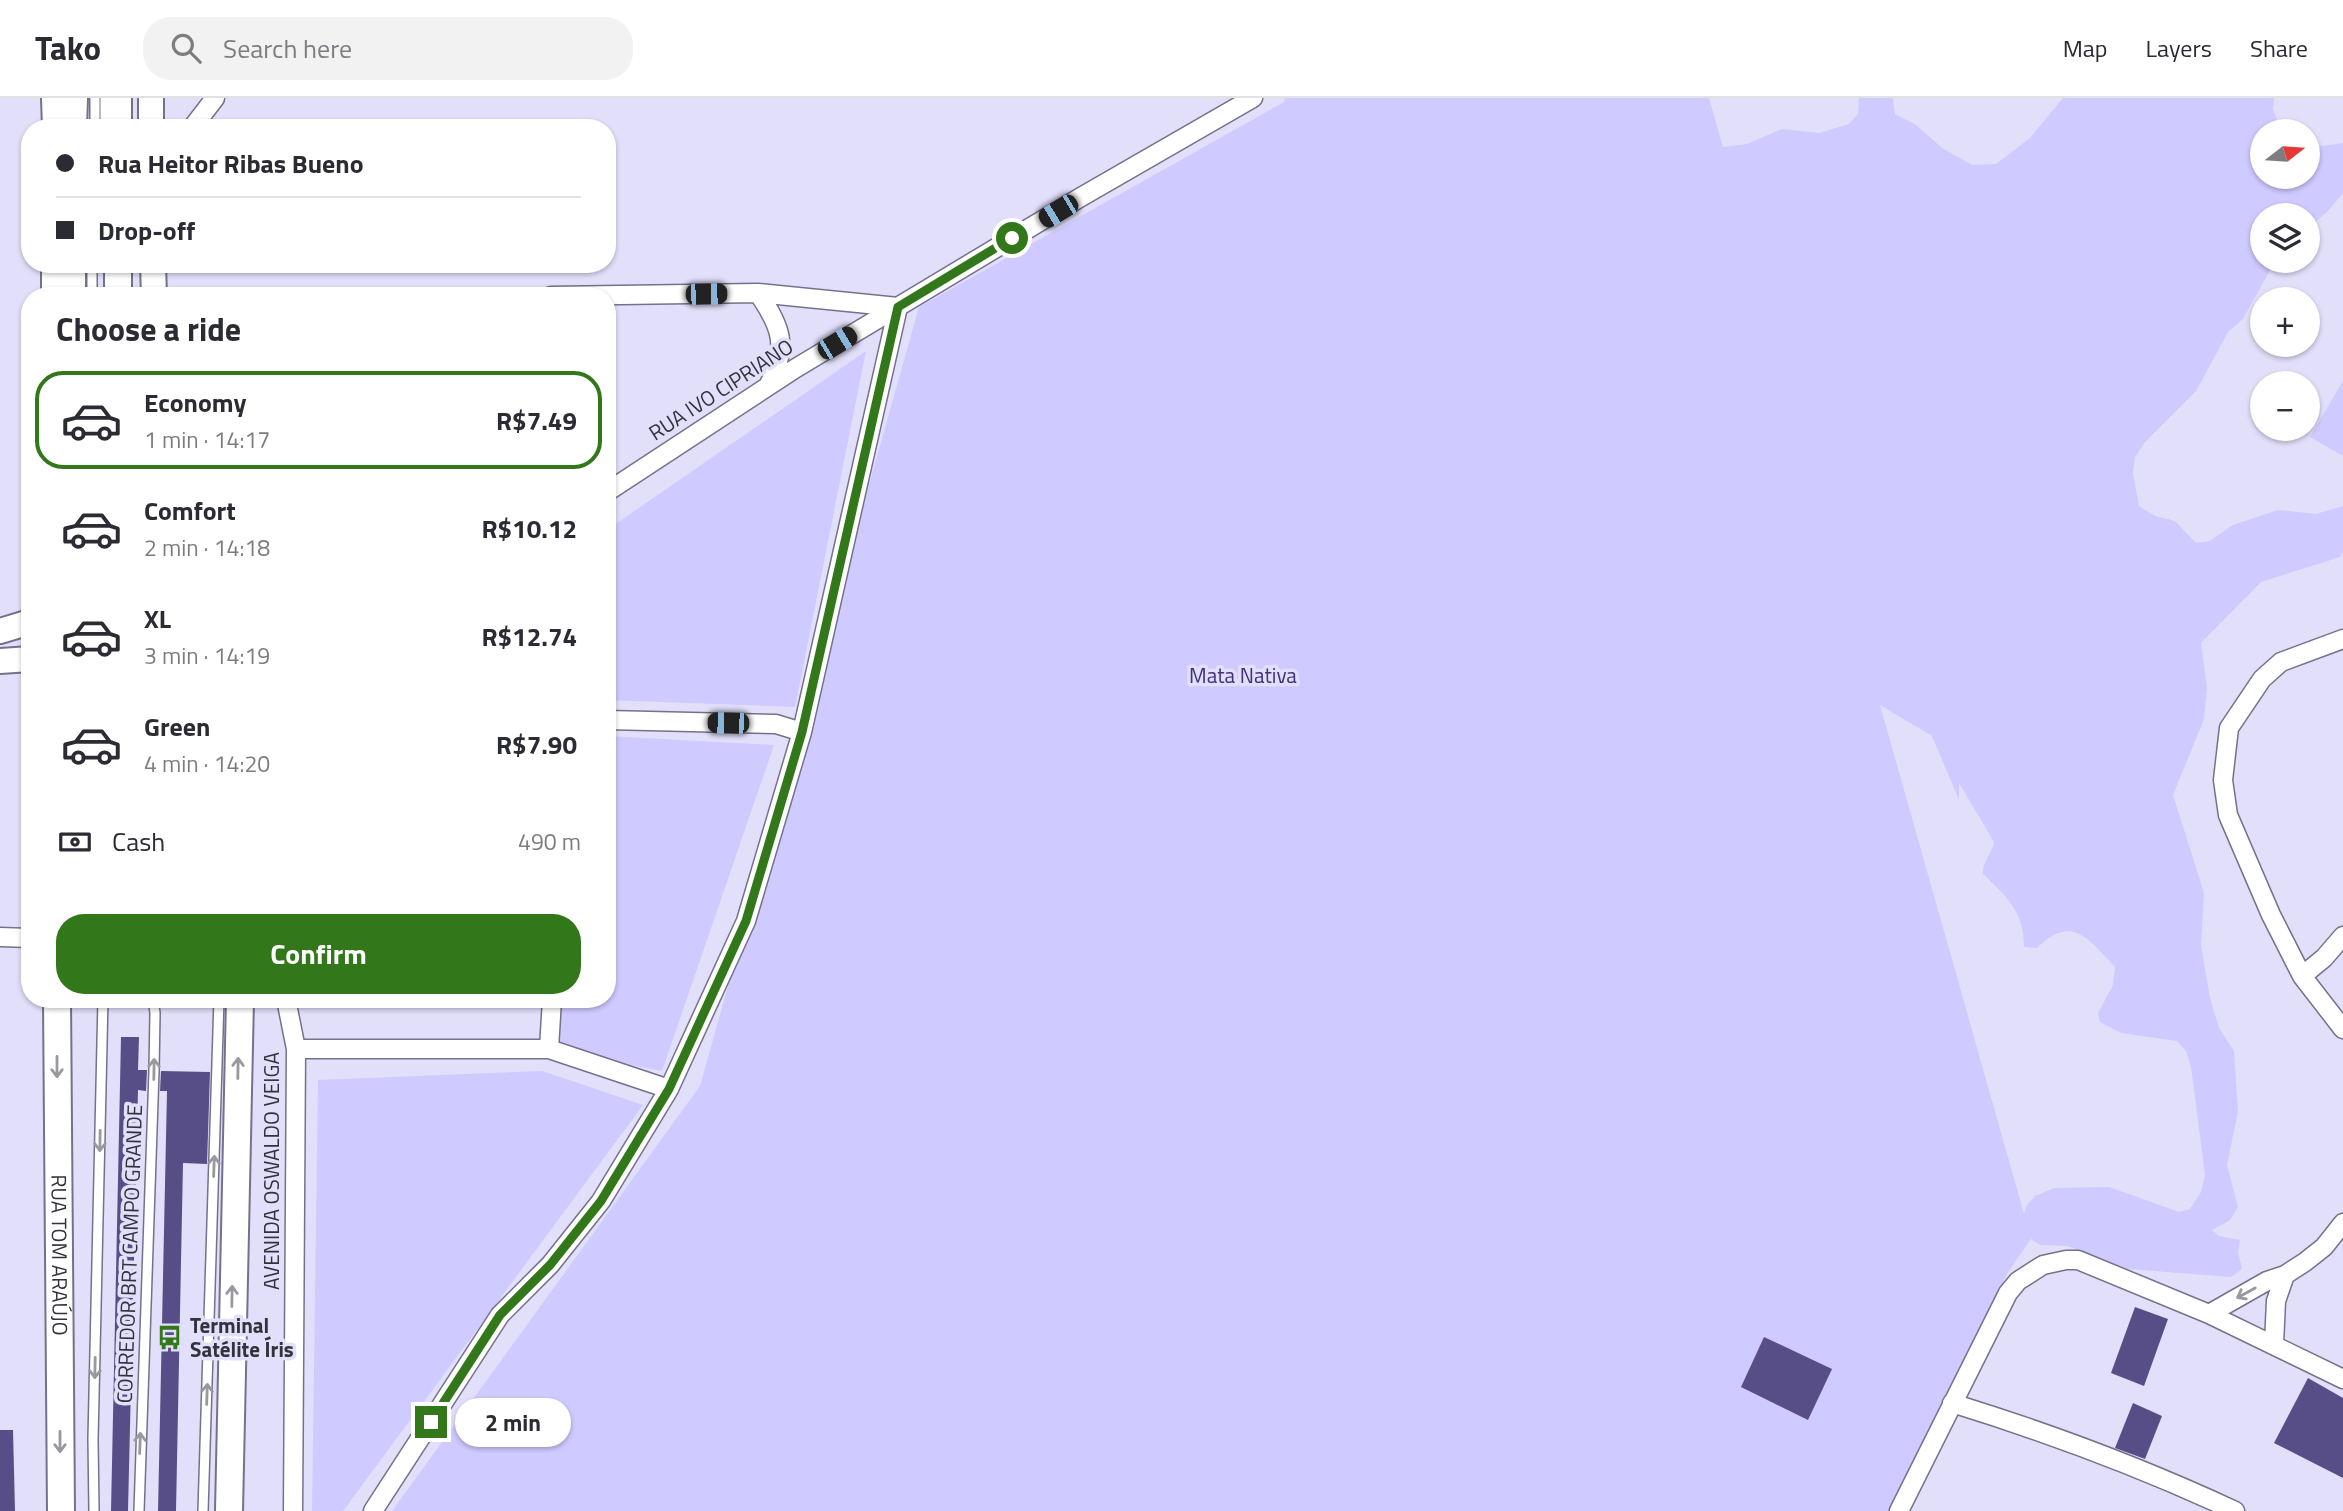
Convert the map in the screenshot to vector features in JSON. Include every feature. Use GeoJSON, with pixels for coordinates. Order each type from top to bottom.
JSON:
{"type":"FeatureCollection","features":[{"type":"Feature","properties":{"kind":"main road"},"geometry":{"type":"LineString","coordinates":[[73,119],[74,98]]}},
{"type":"Feature","properties":{"kind":"main road"},"geometry":{"type":"LineString","coordinates":[[118,98],[118,119]]}},
{"type":"Feature","properties":{"kind":"main road","name":"RUA TOM ARAÚJO"},"geometry":{"type":"LineString","coordinates":[[57,1008],[61,1511]]}},
{"type":"Feature","properties":{"kind":"main road"},"geometry":{"type":"LineString","coordinates":[[229,1511],[240,1008]]}},
{"type":"Feature","properties":{"kind":"street"},"geometry":{"type":"LineString","coordinates":[[54,98],[55,119]]}},
{"type":"Feature","properties":{"kind":"street"},"geometry":{"type":"LineString","coordinates":[[151,98],[151,119]]}},
{"type":"Feature","properties":{"kind":"street"},"geometry":{"type":"LineString","coordinates":[[199,119],[215,98]]}},
{"type":"Feature","properties":{"kind":"street","name":"RUA IVO CIPRIANO"},"geometry":{"type":"LineString","coordinates":[[616,486],[796,368],[1081,197],[1253,98]]}},
{"type":"Feature","properties":{"kind":"street"},"geometry":{"type":"LineString","coordinates":[[758,293],[771,313],[781,337],[782,354],[768,387]]}},
{"type":"Feature","properties":{"kind":"street"},"geometry":{"type":"LineString","coordinates":[[373,1511],[500,1315],[550,1265],[601,1201],[669,1089],[746,921],[802,732],[898,307],[758,293],[616,295]]}},
{"type":"Feature","properties":{"kind":"street"},"geometry":{"type":"LineString","coordinates":[[0,631],[21,625]]}},
{"type":"Feature","properties":{"kind":"street"},"geometry":{"type":"LineString","coordinates":[[2343,639],[2281,662],[2262,679],[2229,728],[2223,780],[2228,816],[2271,915],[2302,976],[2343,1030]]}},
{"type":"Feature","properties":{"kind":"street"},"geometry":{"type":"LineString","coordinates":[[0,661],[21,660]]}},
{"type":"Feature","properties":{"kind":"street"},"geometry":{"type":"LineString","coordinates":[[616,720],[776,724],[802,732]]}},
{"type":"Feature","properties":{"kind":"street"},"geometry":{"type":"LineString","coordinates":[[2302,976],[2324,958],[2343,936]]}},
{"type":"Feature","properties":{"kind":"street"},"geometry":{"type":"LineString","coordinates":[[0,937],[21,937]]}},
{"type":"Feature","properties":{"kind":"street","name":"AVENIDA OSWALDO VEIGA"},"geometry":{"type":"LineString","coordinates":[[288,1008],[296,1049],[293,1511]]}},
{"type":"Feature","properties":{"kind":"street"},"geometry":{"type":"LineString","coordinates":[[549,1049],[551,1008]]}},
{"type":"Feature","properties":{"kind":"street"},"geometry":{"type":"LineString","coordinates":[[296,1049],[549,1049],[669,1089]]}},
{"type":"Feature","properties":{"kind":"street"},"geometry":{"type":"LineString","coordinates":[[2209,1314],[2267,1281],[2285,1275],[2324,1247],[2343,1223]]}},
{"type":"Feature","properties":{"kind":"street"},"geometry":{"type":"LineString","coordinates":[[1899,1511],[2008,1293],[2018,1281],[2043,1265],[2078,1260],[2209,1314],[2343,1379]]}},
{"type":"Feature","properties":{"kind":"street"},"geometry":{"type":"LineString","coordinates":[[2274,1344],[2276,1301],[2285,1275]]}},
{"type":"Feature","properties":{"kind":"street"},"geometry":{"type":"LineString","coordinates":[[1952,1403],[2079,1445],[2235,1511]]}},
{"type":"Feature","properties":{"kind":"lane"},"geometry":{"type":"LineString","coordinates":[[95,119],[96,98]]}},
{"type":"Feature","properties":{"kind":"lane"},"geometry":{"type":"LineString","coordinates":[[105,98],[105,119]]}},
{"type":"Feature","properties":{"kind":"lane"},"geometry":{"type":"LineString","coordinates":[[94,1511],[93,1439],[103,1008]]}},
{"type":"Feature","properties":{"kind":"lane","name":"CORREDOR BRT CAMPO GRANDE"},"geometry":{"type":"LineString","coordinates":[[139,1511],[154,1008]]}},
{"type":"Feature","properties":{"kind":"lane"},"geometry":{"type":"LineString","coordinates":[[203,1511],[219,1008]]}},
{"type":"Feature","properties":{"kind":"green space","name":"Mata Nativa"},"geometry":{"type":"Polygon","coordinates":[[[1285,98],[1709,98],[1723,147],[1747,144],[1782,129],[1819,133],[1849,124],[1858,114],[1859,98],[1893,98],[1895,114],[1916,125],[1942,148],[1972,165],[1996,164],[2030,138],[2063,98],[2274,98],[2273,109],[2277,119],[2250,119],[2250,189],[2320,189],[2320,146],[2343,143],[2343,193],[2320,218],[2320,203],[2250,203],[2250,273],[2268,273],[2261,287],[2250,287],[2250,306],[2243,319],[2228,332],[2196,391],[2145,442],[2135,457],[2133,473],[2139,506],[2155,516],[2175,521],[2196,543],[2210,541],[2233,525],[2278,510],[2316,514],[2343,506],[2343,551],[2340,557],[2261,582],[2201,643],[2207,688],[2204,719],[2173,795],[2204,893],[2201,945],[2210,998],[2219,1028],[2234,1051],[2238,1111],[2227,1165],[2238,1207],[2230,1220],[2212,1230],[2219,1236],[2240,1240],[2238,1252],[2242,1269],[2231,1277],[2128,1269],[2068,1246],[2040,1245],[2031,1239],[2008,1272],[1889,1511],[392,1511],[700,1086],[919,307],[1284,102],[1285,98]],[[1880,705],[2024,1214],[2027,1205],[2035,1196],[2054,1188],[2109,1187],[2179,1212],[2190,1209],[2201,1192],[2205,1175],[2191,1067],[2186,1051],[2177,1041],[2121,1033],[2100,1022],[2098,1013],[2113,985],[2115,967],[2088,939],[2070,931],[2060,932],[2037,948],[2024,947],[2021,923],[2012,905],[1983,874],[1994,842],[1959,783],[1959,800],[1932,736],[1880,705]]]}},
{"type":"Feature","properties":{"kind":"green space"},"geometry":{"type":"Polygon","coordinates":[[[866,351],[795,707],[616,700],[616,524],[866,351]]]}},
{"type":"Feature","properties":{"kind":"green space"},"geometry":{"type":"Polygon","coordinates":[[[2343,381],[2343,456],[2317,441],[2320,441],[2320,420],[2343,381]]]}},
{"type":"Feature","properties":{"kind":"green space"},"geometry":{"type":"Polygon","coordinates":[[[616,736],[774,745],[662,1071],[549,1049],[553,1008],[616,1008],[616,736]]]}},
{"type":"Feature","properties":{"kind":"green space"},"geometry":{"type":"Polygon","coordinates":[[[542,1071],[643,1105],[343,1511],[312,1511],[318,1080],[542,1071]]]}},
{"type":"Feature","properties":{"kind":"building"},"geometry":{"type":"Polygon","coordinates":[[[121,1037],[139,1037],[138,1070],[147,1070],[146,1091],[138,1090],[128,1511],[111,1511],[121,1037]]]}},
{"type":"Feature","properties":{"kind":"building"},"geometry":{"type":"Polygon","coordinates":[[[161,1071],[210,1072],[207,1164],[183,1163],[176,1511],[158,1511],[167,1091],[160,1091],[161,1071]]]}},
{"type":"Feature","properties":{"kind":"building"},"geometry":{"type":"Polygon","coordinates":[[[2135,1307],[2168,1319],[2144,1386],[2111,1373],[2135,1307]]]}},
{"type":"Feature","properties":{"kind":"building"},"geometry":{"type":"Polygon","coordinates":[[[1764,1337],[1832,1369],[1808,1420],[1741,1387],[1764,1337]]]}},
{"type":"Feature","properties":{"kind":"building"},"geometry":{"type":"Polygon","coordinates":[[[2308,1378],[2343,1398],[2343,1478],[2274,1443],[2308,1378]]]}},
{"type":"Feature","properties":{"kind":"building"},"geometry":{"type":"Polygon","coordinates":[[[2133,1403],[2162,1416],[2145,1459],[2115,1448],[2133,1403]]]}},
{"type":"Feature","properties":{"kind":"building"},"geometry":{"type":"Polygon","coordinates":[[[0,1430],[13,1430],[15,1511],[0,1511],[0,1430]]]}},
{"type":"Feature","properties":{"kind":"place","name":"Terminal Satélite Íris"},"geometry":{"type":"Point","coordinates":[170,1338]}},
{"type":"Feature","properties":{"kind":"route"},"geometry":{"type":"LineString","coordinates":[[431,1422],[500,1315],[550,1265],[601,1201],[669,1089],[746,921],[802,732],[898,307],[1012,238]]}}]}
